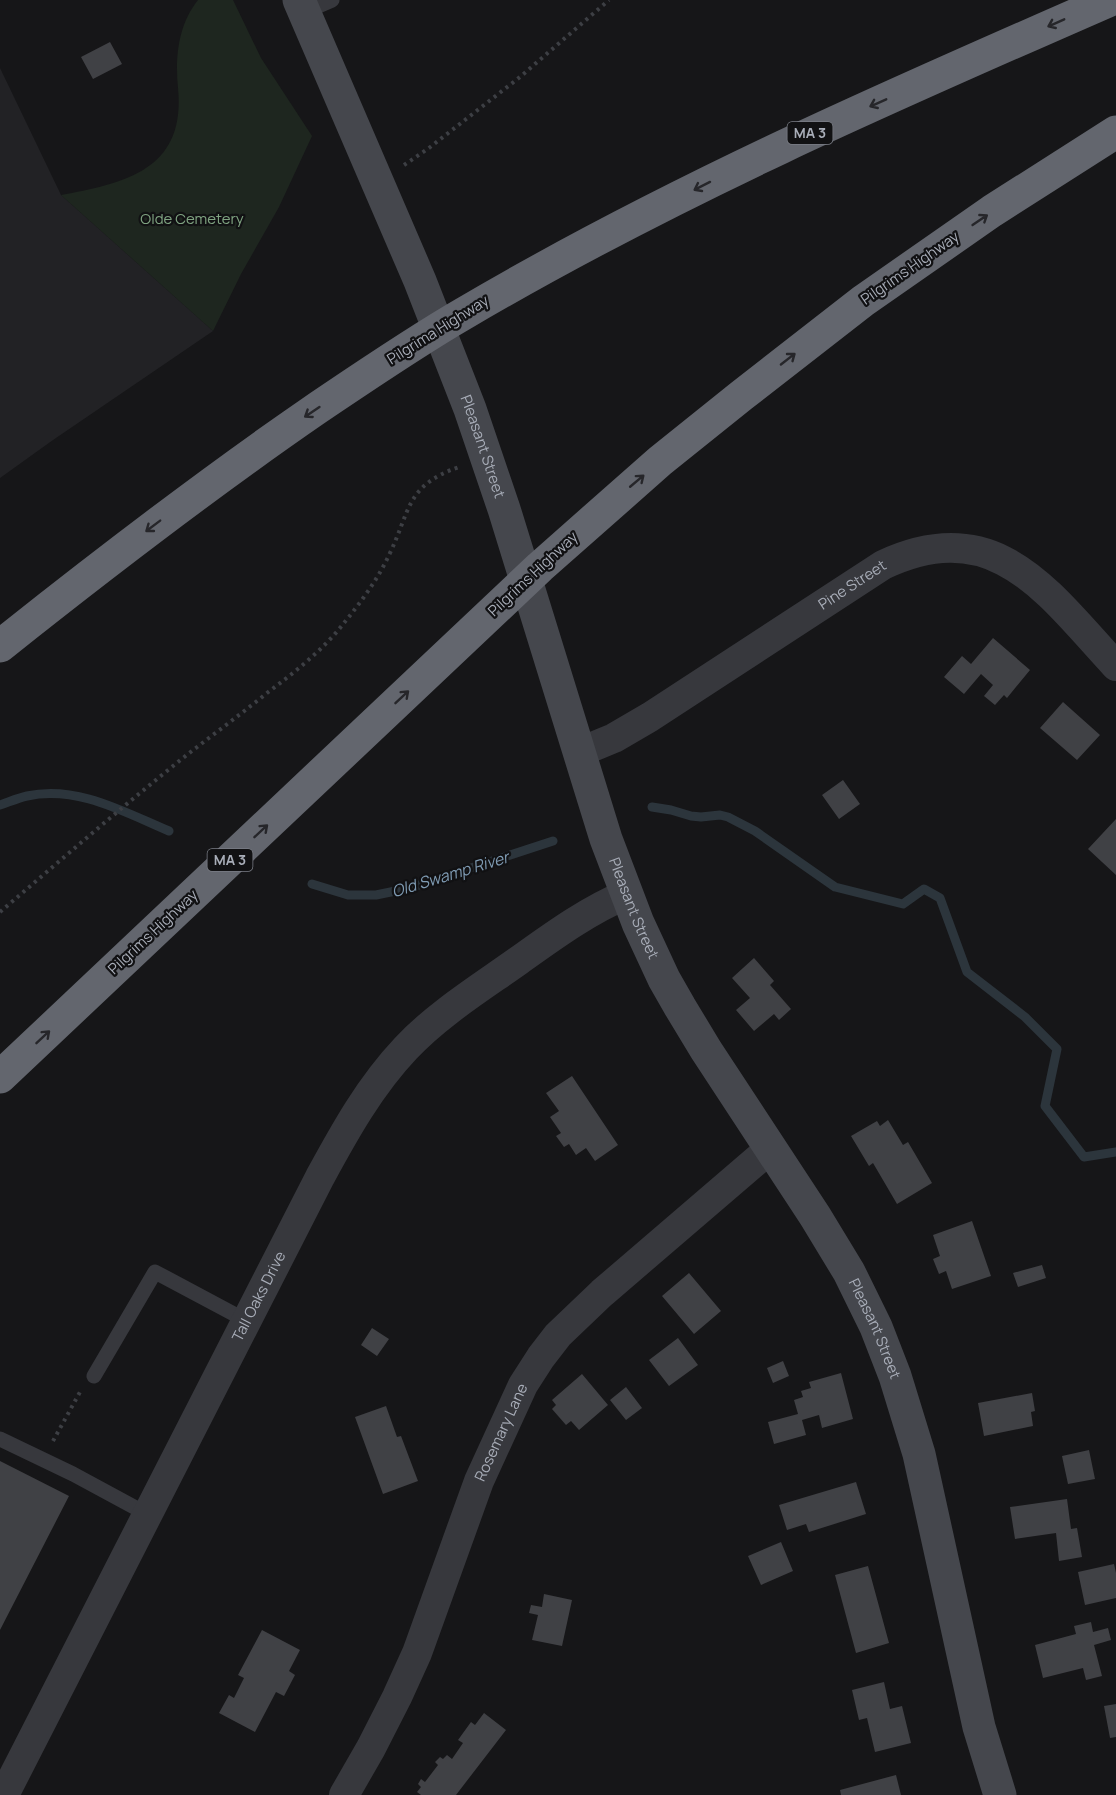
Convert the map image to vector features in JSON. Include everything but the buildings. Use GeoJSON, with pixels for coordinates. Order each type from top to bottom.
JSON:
{"type":"FeatureCollection","features":[{"type":"Feature","properties":{"kind":"highway","name":"Pilgrima Highway"},"geometry":{"type":"LineString","coordinates":[[0,646],[159,521],[360,379],[461,315],[611,232],[756,159],[949,70],[1110,0]]}},
{"type":"Feature","properties":{"kind":"highway","name":"Pilgrims Highway"},"geometry":{"type":"LineString","coordinates":[[0,1077],[592,520],[731,403],[863,301],[992,211],[1116,132]]}},
{"type":"Feature","properties":{"kind":"main road","name":"Pleasant Street"},"geometry":{"type":"LineString","coordinates":[[312,4],[377,178],[466,399],[606,839],[627,894],[664,979],[706,1050],[849,1272],[876,1327],[895,1376],[919,1454],[979,1727],[1000,1795]]}},
{"type":"Feature","properties":{"kind":"street","name":"Pine Street"},"geometry":{"type":"LineString","coordinates":[[580,752],[614,738],[650,717],[883,565],[904,555],[929,549],[972,550],[993,555],[1013,565],[1034,579],[1116,666]]}},
{"type":"Feature","properties":{"kind":"street","name":"Tall Oaks Drive"},"geometry":{"type":"LineString","coordinates":[[4,1795],[342,1137],[382,1076],[407,1046],[463,1000],[576,920],[627,894]]}},
{"type":"Feature","properties":{"kind":"street","name":"Rosemary Lane"},"geometry":{"type":"LineString","coordinates":[[344,1795],[371,1748],[417,1653],[479,1481],[523,1385],[541,1357],[558,1335],[602,1293],[771,1148]]}},
{"type":"Feature","properties":{"kind":"lane"},"geometry":{"type":"LineString","coordinates":[[94,1376],[155,1272],[247,1321]]}},
{"type":"Feature","properties":{"kind":"lane"},"geometry":{"type":"LineString","coordinates":[[0,1439],[147,1514]]}},
{"type":"Feature","properties":{"kind":"path"},"geometry":{"type":"LineString","coordinates":[[377,178],[395,170],[429,148],[520,77],[609,0]]}},
{"type":"Feature","properties":{"kind":"path"},"geometry":{"type":"LineString","coordinates":[[0,912],[166,772],[290,675],[329,641],[350,616],[383,567],[414,496],[446,471],[486,457]]}},
{"type":"Feature","properties":{"kind":"path"},"geometry":{"type":"LineString","coordinates":[[44,1460],[79,1394],[94,1376]]}},
{"type":"Feature","properties":{"kind":"shaded area"},"geometry":{"type":"Polygon","coordinates":[[[0,68],[61,195],[213,331],[0,478],[0,68]]]}},
{"type":"Feature","properties":{"kind":"green space","name":"Olde Cemetery"},"geometry":{"type":"Polygon","coordinates":[[[198,0],[233,0],[261,58],[312,136],[279,207],[241,274],[213,331],[61,195],[107,185],[128,177],[146,168],[161,155],[172,138],[178,116],[179,42],[186,20],[198,0]]]}},
{"type":"Feature","properties":{"kind":"waterway","name":"Old Swamp River"},"geometry":{"type":"LineString","coordinates":[[0,805],[27,796],[64,794],[100,802],[169,831]]}},
{"type":"Feature","properties":{"kind":"waterway","name":"Old Swamp River"},"geometry":{"type":"LineString","coordinates":[[652,807],[691,816],[728,817],[755,831],[835,887],[903,904],[924,889],[940,898],[967,972],[1025,1017],[1057,1049],[1045,1106],[1084,1157],[1116,1152]]}},
{"type":"Feature","properties":{"kind":"waterway","name":"Old Swamp River"},"geometry":{"type":"LineString","coordinates":[[312,884],[348,895],[376,895],[410,888],[553,841]]}}]}
